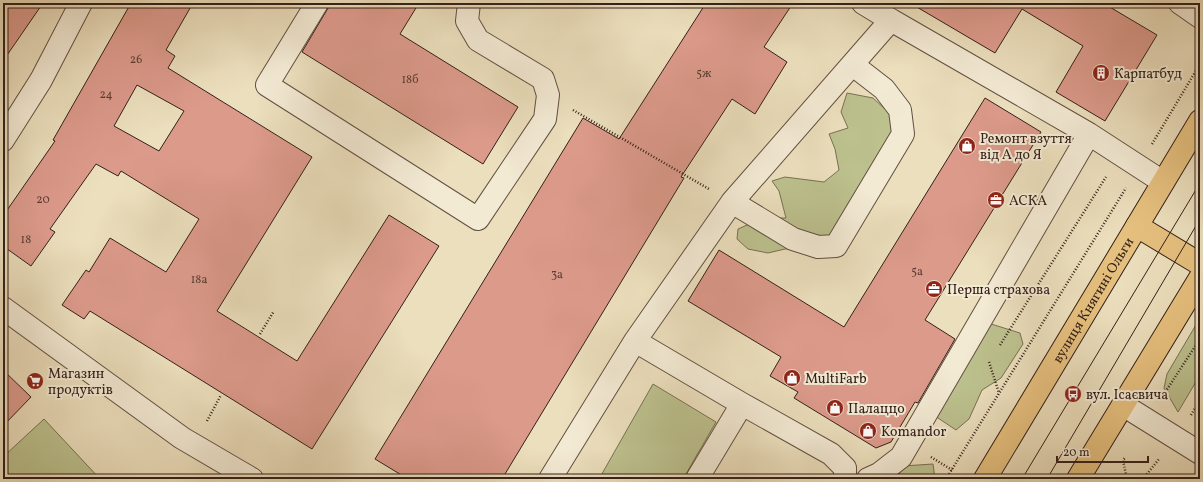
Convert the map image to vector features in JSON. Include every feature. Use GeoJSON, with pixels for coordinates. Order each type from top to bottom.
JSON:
{"type":"FeatureCollection","features":[{"type":"Feature","properties":{"kind":"main road","name":"вулиця Княгині Ольги"},"geometry":{"type":"LineString","coordinates":[[985,479],[1200,120]]}},
{"type":"Feature","properties":{"kind":"main road"},"geometry":{"type":"LineString","coordinates":[[1137,226],[1200,264]]}},
{"type":"Feature","properties":{"kind":"main road"},"geometry":{"type":"LineString","coordinates":[[1078,479],[1200,278]]}},
{"type":"Feature","properties":{"kind":"street"},"geometry":{"type":"LineString","coordinates":[[3,140],[41,80],[81,3]]}},
{"type":"Feature","properties":{"kind":"street"},"geometry":{"type":"LineString","coordinates":[[316,3],[267,85],[478,219],[545,119],[548,95],[542,79],[478,40],[467,21],[470,3]]}},
{"type":"Feature","properties":{"kind":"street"},"geometry":{"type":"LineString","coordinates":[[863,3],[1089,134],[1163,182]]}},
{"type":"Feature","properties":{"kind":"street"},"geometry":{"type":"LineString","coordinates":[[1180,3],[1200,17]]}},
{"type":"Feature","properties":{"kind":"street"},"geometry":{"type":"LineString","coordinates":[[551,478],[635,341],[732,202],[891,20]]}},
{"type":"Feature","properties":{"kind":"street"},"geometry":{"type":"LineString","coordinates":[[732,202],[793,239],[818,247],[836,246],[903,134],[900,110],[884,89],[853,65]]}},
{"type":"Feature","properties":{"kind":"street"},"geometry":{"type":"LineString","coordinates":[[868,479],[879,474],[901,457],[1089,134]]}},
{"type":"Feature","properties":{"kind":"street"},"geometry":{"type":"LineString","coordinates":[[3,308],[182,438],[252,479]]}},
{"type":"Feature","properties":{"kind":"street"},"geometry":{"type":"LineString","coordinates":[[635,341],[831,454],[844,468],[846,479]]}},
{"type":"Feature","properties":{"kind":"street"},"geometry":{"type":"LineString","coordinates":[[697,479],[742,404]]}},
{"type":"Feature","properties":{"kind":"street"},"geometry":{"type":"LineString","coordinates":[[1123,405],[1200,453]]}},
{"type":"Feature","properties":{"kind":"path"},"geometry":{"type":"LineString","coordinates":[[1152,145],[1200,64]]}},
{"type":"Feature","properties":{"kind":"path"},"geometry":{"type":"LineString","coordinates":[[548,95],[732,202]]}},
{"type":"Feature","properties":{"kind":"path"},"geometry":{"type":"LineString","coordinates":[[997,349],[1121,155]]}},
{"type":"Feature","properties":{"kind":"path"},"geometry":{"type":"LineString","coordinates":[[946,479],[1126,188]]}},
{"type":"Feature","properties":{"kind":"path"},"geometry":{"type":"LineString","coordinates":[[260,334],[274,311]]}},
{"type":"Feature","properties":{"kind":"path"},"geometry":{"type":"LineString","coordinates":[[1164,395],[1200,339]]}},
{"type":"Feature","properties":{"kind":"path"},"geometry":{"type":"LineString","coordinates":[[985,369],[993,355]]}},
{"type":"Feature","properties":{"kind":"path"},"geometry":{"type":"LineString","coordinates":[[989,362],[999,393]]}},
{"type":"Feature","properties":{"kind":"path"},"geometry":{"type":"LineString","coordinates":[[1189,418],[1200,400]]}},
{"type":"Feature","properties":{"kind":"path"},"geometry":{"type":"LineString","coordinates":[[926,462],[933,450]]}},
{"type":"Feature","properties":{"kind":"path"},"geometry":{"type":"LineString","coordinates":[[1124,479],[1126,475],[1123,460],[1128,454]]}},
{"type":"Feature","properties":{"kind":"path"},"geometry":{"type":"LineString","coordinates":[[929,456],[952,470]]}},
{"type":"Feature","properties":{"kind":"path"},"geometry":{"type":"LineString","coordinates":[[1143,479],[1161,456]]}},
{"type":"Feature","properties":{"kind":"green space"},"geometry":{"type":"Polygon","coordinates":[[[847,93],[873,98],[898,121],[897,147],[822,250],[785,249],[768,253],[748,249],[737,239],[738,229],[763,218],[786,218],[779,191],[772,181],[785,177],[824,182],[839,170],[835,149],[829,134],[848,128],[841,112],[847,93]]]}},
{"type":"Feature","properties":{"kind":"green space"},"geometry":{"type":"Polygon","coordinates":[[[1200,318],[1200,375],[1178,412],[1164,388],[1167,374],[1200,318]]]}},
{"type":"Feature","properties":{"kind":"green space"},"geometry":{"type":"Polygon","coordinates":[[[988,323],[1020,333],[1023,344],[1001,378],[982,390],[969,419],[956,430],[935,416],[988,323]]]}},
{"type":"Feature","properties":{"kind":"green space"},"geometry":{"type":"Polygon","coordinates":[[[653,384],[716,422],[683,479],[599,479],[653,384]]]}},
{"type":"Feature","properties":{"kind":"green space"},"geometry":{"type":"Polygon","coordinates":[[[44,419],[100,479],[3,479],[3,457],[44,419]]]}},
{"type":"Feature","properties":{"kind":"green space"},"geometry":{"type":"Polygon","coordinates":[[[933,464],[935,479],[897,479],[903,466],[933,464]]]}},
{"type":"Feature","properties":{"kind":"building"},"geometry":{"type":"Polygon","coordinates":[[[3,3],[43,3],[3,61],[3,3]]]}},
{"type":"Feature","properties":{"kind":"building"},"geometry":{"type":"Polygon","coordinates":[[[131,3],[193,3],[166,50],[175,56],[168,68],[312,157],[217,311],[297,361],[389,215],[439,246],[312,449],[90,311],[84,319],[62,305],[86,270],[89,272],[110,238],[166,272],[199,219],[121,171],[118,176],[96,164],[50,229],[55,232],[31,266],[3,246],[3,216],[55,141],[53,140],[131,3]],[[137,85],[114,126],[159,151],[184,111],[137,85]]]}},
{"type":"Feature","properties":{"kind":"building"},"geometry":{"type":"Polygon","coordinates":[[[331,3],[419,3],[400,34],[518,107],[483,164],[302,52],[331,3]]]}},
{"type":"Feature","properties":{"kind":"building"},"geometry":{"type":"Polygon","coordinates":[[[706,3],[793,3],[764,47],[787,62],[755,114],[732,99],[681,177],[684,178],[502,479],[408,479],[375,459],[583,118],[619,139],[706,3]]]}},
{"type":"Feature","properties":{"kind":"building","name":"Карпатбуд"},"geometry":{"type":"Polygon","coordinates":[[[910,3],[1103,3],[1157,35],[1105,121],[1056,92],[1083,46],[1022,9],[995,53],[910,3]]]}},
{"type":"Feature","properties":{"kind":"building"},"geometry":{"type":"Polygon","coordinates":[[[985,98],[1041,132],[925,320],[955,339],[918,403],[915,402],[891,442],[876,448],[794,398],[798,392],[770,376],[781,357],[688,301],[719,250],[844,327],[985,98]]]}},
{"type":"Feature","properties":{"kind":"building"},"geometry":{"type":"Polygon","coordinates":[[[3,370],[31,397],[3,426],[3,370]]]}},
{"type":"Feature","properties":{"kind":"tram line"},"geometry":{"type":"LineString","coordinates":[[1022,479],[1200,183]]}},
{"type":"Feature","properties":{"kind":"tram line"},"geometry":{"type":"LineString","coordinates":[[1047,479],[1200,219]]}},
{"type":"Feature","properties":{"kind":"place","name":"Карпатбуд"},"geometry":{"type":"Point","coordinates":[1101,73]}},
{"type":"Feature","properties":{"kind":"place","name":"Ремонт взуття від А до Я"},"geometry":{"type":"Point","coordinates":[967,146]}},
{"type":"Feature","properties":{"kind":"place","name":"АСКА"},"geometry":{"type":"Point","coordinates":[996,200]}},
{"type":"Feature","properties":{"kind":"place","name":"Перша страхова"},"geometry":{"type":"Point","coordinates":[934,289]}},
{"type":"Feature","properties":{"kind":"place","name":"MultiFarb"},"geometry":{"type":"Point","coordinates":[792,378]}},
{"type":"Feature","properties":{"kind":"place","name":"Магазин продуктів"},"geometry":{"type":"Point","coordinates":[35,381]}},
{"type":"Feature","properties":{"kind":"place","name":"вул. Ісаєвича"},"geometry":{"type":"Point","coordinates":[1073,394]}},
{"type":"Feature","properties":{"kind":"place","name":"Палаццо"},"geometry":{"type":"Point","coordinates":[835,408]}},
{"type":"Feature","properties":{"kind":"place","name":"Komandor"},"geometry":{"type":"Point","coordinates":[868,431]}}]}
